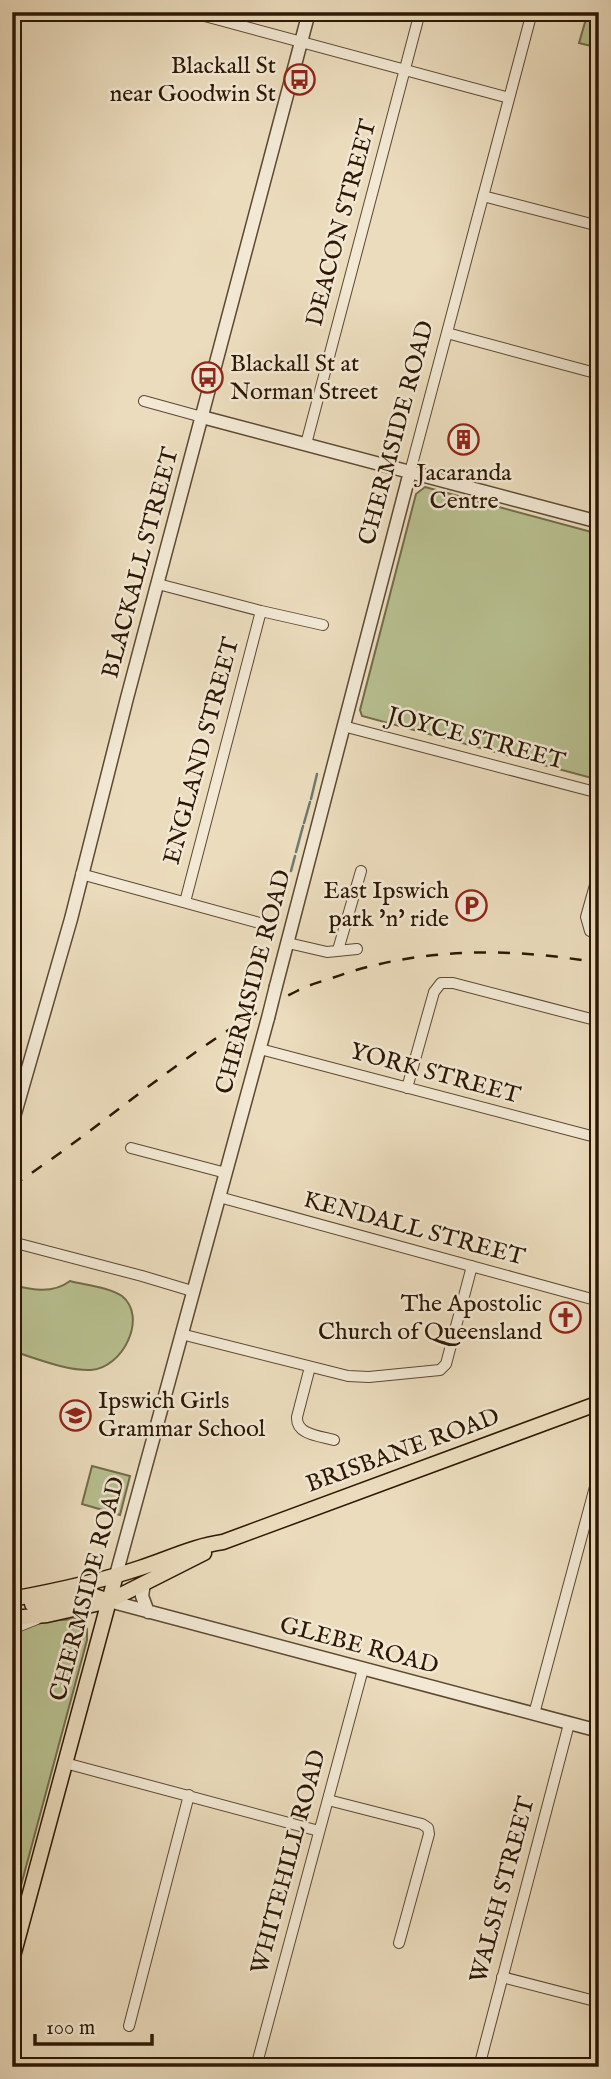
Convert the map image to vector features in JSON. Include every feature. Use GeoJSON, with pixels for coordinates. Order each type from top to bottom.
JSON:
{"type":"FeatureCollection","features":[{"type":"Feature","properties":{"kind":"main road","name":"BRISBANE ROAD"},"geometry":{"type":"LineString","coordinates":[[12,1618],[47,1615],[109,1601],[223,1542],[599,1403]]}},
{"type":"Feature","properties":{"kind":"main road","name":"BRISBANE ROAD"},"geometry":{"type":"LineString","coordinates":[[12,1601],[116,1575],[204,1545],[223,1542]]}},
{"type":"Feature","properties":{"kind":"main road","name":"CHERMSIDE ROAD"},"geometry":{"type":"LineString","coordinates":[[12,1960],[116,1575]]}},
{"type":"Feature","properties":{"kind":"main road"},"geometry":{"type":"LineString","coordinates":[[12,1601],[40,1604],[92,1595],[109,1601]]}},
{"type":"Feature","properties":{"kind":"main road"},"geometry":{"type":"LineString","coordinates":[[71,1610],[90,1615],[100,1634]]}},
{"type":"Feature","properties":{"kind":"street"},"geometry":{"type":"LineString","coordinates":[[190,12],[509,98]]}},
{"type":"Feature","properties":{"kind":"street","name":"BLACKALL STREET"},"geometry":{"type":"LineString","coordinates":[[12,1124],[53,984],[309,12]]}},
{"type":"Feature","properties":{"kind":"street","name":"DEACON STREET"},"geometry":{"type":"LineString","coordinates":[[306,444],[420,12]]}},
{"type":"Feature","properties":{"kind":"street","name":"CHERMSIDE ROAD"},"geometry":{"type":"LineString","coordinates":[[116,1575],[260,1049],[342,726],[532,12]]}},
{"type":"Feature","properties":{"kind":"street"},"geometry":{"type":"LineString","coordinates":[[483,196],[599,226]]}},
{"type":"Feature","properties":{"kind":"street"},"geometry":{"type":"LineString","coordinates":[[447,333],[599,374]]}},
{"type":"Feature","properties":{"kind":"street"},"geometry":{"type":"LineString","coordinates":[[144,401],[599,522]]}},
{"type":"Feature","properties":{"kind":"street"},"geometry":{"type":"LineString","coordinates":[[158,584],[323,625]]}},
{"type":"Feature","properties":{"kind":"street","name":"ENGLAND STREET"},"geometry":{"type":"LineString","coordinates":[[185,902],[261,611]]}},
{"type":"Feature","properties":{"kind":"street","name":"JOYCE STREET"},"geometry":{"type":"LineString","coordinates":[[342,726],[599,793]]}},
{"type":"Feature","properties":{"kind":"street"},"geometry":{"type":"LineString","coordinates":[[338,950],[361,871]]}},
{"type":"Feature","properties":{"kind":"street"},"geometry":{"type":"LineString","coordinates":[[599,871],[586,918],[589,928],[599,935]]}},
{"type":"Feature","properties":{"kind":"street"},"geometry":{"type":"LineString","coordinates":[[81,874],[267,925]]}},
{"type":"Feature","properties":{"kind":"street"},"geometry":{"type":"LineString","coordinates":[[288,943],[327,952],[357,949]]}},
{"type":"Feature","properties":{"kind":"street"},"geometry":{"type":"LineString","coordinates":[[407,1088],[434,992],[441,983],[453,983],[599,1021]]}},
{"type":"Feature","properties":{"kind":"street","name":"YORK STREET"},"geometry":{"type":"LineString","coordinates":[[260,1049],[599,1138]]}},
{"type":"Feature","properties":{"kind":"street"},"geometry":{"type":"LineString","coordinates":[[131,1148],[226,1174]]}},
{"type":"Feature","properties":{"kind":"street","name":"KENDALL STREET"},"geometry":{"type":"LineString","coordinates":[[219,1198],[599,1301]]}},
{"type":"Feature","properties":{"kind":"street"},"geometry":{"type":"LineString","coordinates":[[12,1242],[192,1291]]}},
{"type":"Feature","properties":{"kind":"street"},"geometry":{"type":"LineString","coordinates":[[181,1334],[310,1367],[362,1377],[443,1369],[472,1266]]}},
{"type":"Feature","properties":{"kind":"street"},"geometry":{"type":"LineString","coordinates":[[310,1367],[297,1425],[302,1430],[334,1440]]}},
{"type":"Feature","properties":{"kind":"street"},"geometry":{"type":"LineString","coordinates":[[534,1714],[599,1472]]}},
{"type":"Feature","properties":{"kind":"street"},"geometry":{"type":"LineString","coordinates":[[145,1583],[142,1597],[148,1612]]}},
{"type":"Feature","properties":{"kind":"street","name":"GLEBE ROAD"},"geometry":{"type":"LineString","coordinates":[[109,1601],[599,1731]]}},
{"type":"Feature","properties":{"kind":"street"},"geometry":{"type":"LineString","coordinates":[[12,1629],[47,1615]]}},
{"type":"Feature","properties":{"kind":"street","name":"WHITEHILL ROAD"},"geometry":{"type":"LineString","coordinates":[[256,2067],[363,1669]]}},
{"type":"Feature","properties":{"kind":"street","name":"WALSH STREET"},"geometry":{"type":"LineString","coordinates":[[479,2067],[569,1724]]}},
{"type":"Feature","properties":{"kind":"street"},"geometry":{"type":"LineString","coordinates":[[65,1763],[319,1831]]}},
{"type":"Feature","properties":{"kind":"street"},"geometry":{"type":"LineString","coordinates":[[129,2026],[189,1795]]}},
{"type":"Feature","properties":{"kind":"street"},"geometry":{"type":"LineString","coordinates":[[328,1800],[422,1824],[428,1828],[429,1834],[399,1943]]}},
{"type":"Feature","properties":{"kind":"street"},"geometry":{"type":"LineString","coordinates":[[502,1977],[599,2002]]}},
{"type":"Feature","properties":{"kind":"green space"},"geometry":{"type":"Polygon","coordinates":[[[588,12],[599,12],[599,48],[579,43],[588,12]]]}},
{"type":"Feature","properties":{"kind":"green space"},"geometry":{"type":"Polygon","coordinates":[[[425,487],[599,534],[599,780],[362,716],[360,710],[416,494],[425,487]]]}},
{"type":"Feature","properties":{"kind":"green space"},"geometry":{"type":"Polygon","coordinates":[[[70,1281],[110,1290],[122,1296],[129,1305],[133,1316],[128,1340],[113,1361],[103,1367],[91,1370],[71,1368],[12,1351],[12,1285],[49,1289],[70,1281]]]}},
{"type":"Feature","properties":{"kind":"green space"},"geometry":{"type":"Polygon","coordinates":[[[92,1466],[130,1476],[120,1515],[82,1504],[92,1466]]]}},
{"type":"Feature","properties":{"kind":"green space"},"geometry":{"type":"Polygon","coordinates":[[[76,1619],[87,1629],[87,1640],[12,1919],[12,1623],[76,1619]]]}},
{"type":"Feature","properties":{"kind":"waterway"},"geometry":{"type":"LineString","coordinates":[[311,799],[317,774]]}},
{"type":"Feature","properties":{"kind":"waterway"},"geometry":{"type":"LineString","coordinates":[[304,823],[310,802]]}},
{"type":"Feature","properties":{"kind":"waterway"},"geometry":{"type":"LineString","coordinates":[[296,852],[303,826]]}},
{"type":"Feature","properties":{"kind":"waterway"},"geometry":{"type":"LineString","coordinates":[[291,871],[295,856]]}},
{"type":"Feature","properties":{"kind":"railway"},"geometry":{"type":"LineString","coordinates":[[12,1186],[222,1034],[310,985],[364,968],[431,955],[531,954],[599,963]]}},
{"type":"Feature","properties":{"kind":"place","name":"Blackall St near Goodwin St"},"geometry":{"type":"Point","coordinates":[299,80]}},
{"type":"Feature","properties":{"kind":"place","name":"Blackall St at Norman Street"},"geometry":{"type":"Point","coordinates":[207,378]}},
{"type":"Feature","properties":{"kind":"place","name":"Jacaranda Centre"},"geometry":{"type":"Point","coordinates":[464,439]}},
{"type":"Feature","properties":{"kind":"place","name":"East Ipswich park 'n' ride"},"geometry":{"type":"Point","coordinates":[472,905]}},
{"type":"Feature","properties":{"kind":"place","name":"The Apostolic Church of Queensland"},"geometry":{"type":"Point","coordinates":[565,1318]}},
{"type":"Feature","properties":{"kind":"place","name":"Ipswich Girls Grammar School"},"geometry":{"type":"Point","coordinates":[75,1415]}}]}
